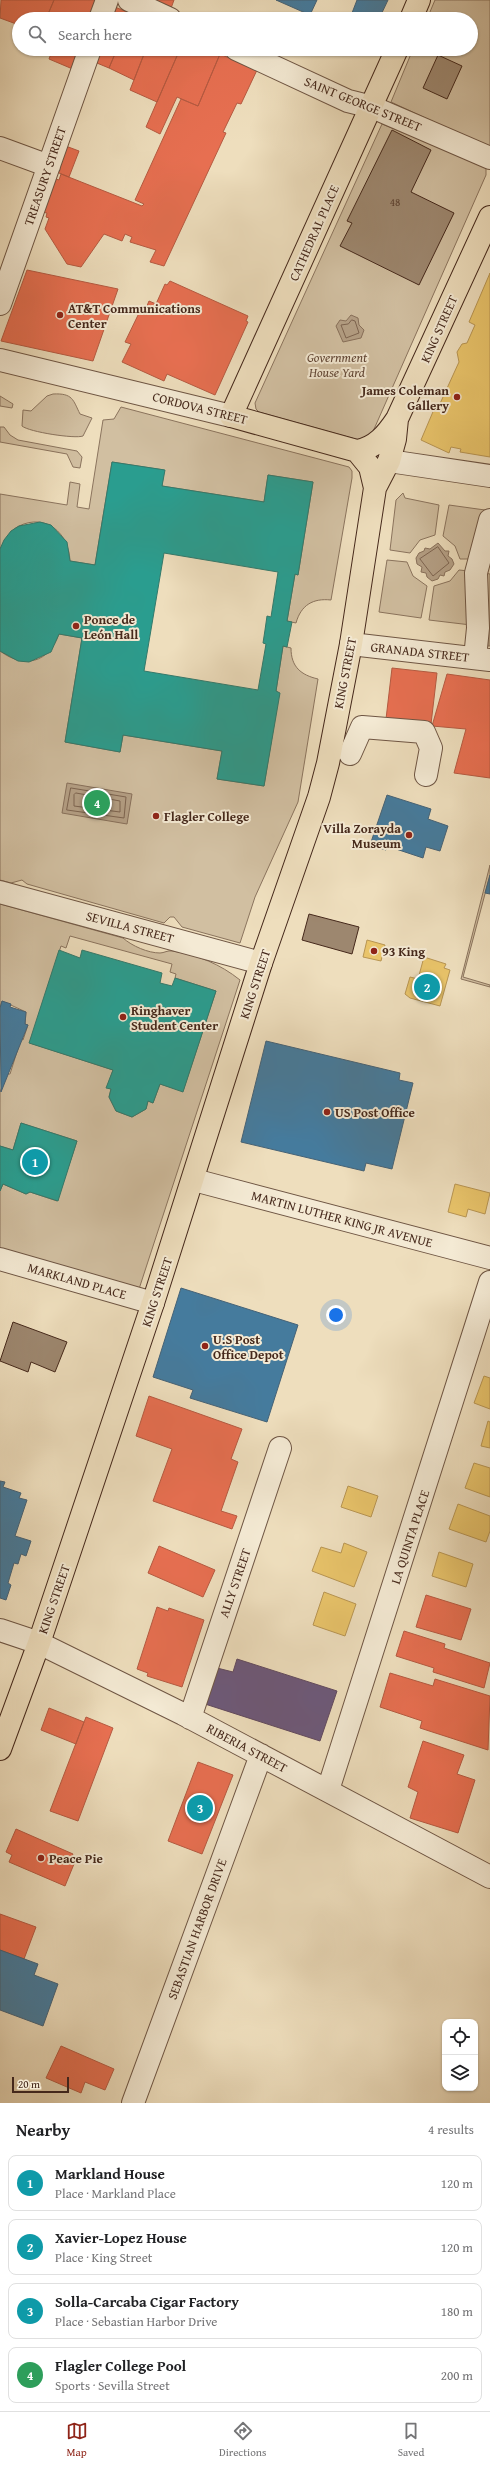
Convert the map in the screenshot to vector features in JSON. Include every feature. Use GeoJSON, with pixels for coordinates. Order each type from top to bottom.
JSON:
{"type":"FeatureCollection","features":[{"type":"Feature","properties":{"kind":"main road"},"geometry":{"type":"LineString","coordinates":[[414,12],[419,0]]}},
{"type":"Feature","properties":{"kind":"main road","name":"CATHEDRAL PLACE"},"geometry":{"type":"LineString","coordinates":[[231,416],[394,56]]}},
{"type":"Feature","properties":{"kind":"main road","name":"KING STREET"},"geometry":{"type":"LineString","coordinates":[[0,1749],[39,1643],[153,1303],[194,1180],[261,963],[319,797],[328,764],[351,644],[375,488],[389,461],[395,439],[397,419],[490,217]]}},
{"type":"Feature","properties":{"kind":"main road","name":"CORDOVA STREET"},"geometry":{"type":"LineString","coordinates":[[231,416],[357,451]]}},
{"type":"Feature","properties":{"kind":"main road"},"geometry":{"type":"LineString","coordinates":[[357,451],[366,450],[374,445],[397,419]]}},
{"type":"Feature","properties":{"kind":"main road"},"geometry":{"type":"LineString","coordinates":[[357,451],[370,467],[375,488]]}},
{"type":"Feature","properties":{"kind":"street"},"geometry":{"type":"LineString","coordinates":[[103,12],[107,0]]}},
{"type":"Feature","properties":{"kind":"street"},"geometry":{"type":"LineString","coordinates":[[129,0],[155,12]]}},
{"type":"Feature","properties":{"kind":"street","name":"TREASURY STREET"},"geometry":{"type":"LineString","coordinates":[[0,304],[88,56]]}},
{"type":"Feature","properties":{"kind":"street","name":"SAINT GEORGE STREET"},"geometry":{"type":"LineString","coordinates":[[251,56],[348,101],[372,107],[490,158]]}},
{"type":"Feature","properties":{"kind":"street"},"geometry":{"type":"LineString","coordinates":[[0,148],[49,166]]}},
{"type":"Feature","properties":{"kind":"street","name":"CORDOVA STREET"},"geometry":{"type":"LineString","coordinates":[[0,360],[231,416]]}},
{"type":"Feature","properties":{"kind":"street"},"geometry":{"type":"LineString","coordinates":[[389,461],[490,476]]}},
{"type":"Feature","properties":{"kind":"street"},"geometry":{"type":"LineString","coordinates":[[482,659],[478,628],[476,573],[490,520]]}},
{"type":"Feature","properties":{"kind":"street","name":"GRANADA STREET"},"geometry":{"type":"LineString","coordinates":[[351,644],[482,659]]}},
{"type":"Feature","properties":{"kind":"street"},"geometry":{"type":"LineString","coordinates":[[350,754],[362,728],[424,732],[431,748],[426,775]]}},
{"type":"Feature","properties":{"kind":"street","name":"SEVILLA STREET"},"geometry":{"type":"LineString","coordinates":[[0,892],[261,963]]}},
{"type":"Feature","properties":{"kind":"street","name":"MARTIN LUTHER KING JR AVENUE"},"geometry":{"type":"LineString","coordinates":[[194,1180],[490,1258]]}},
{"type":"Feature","properties":{"kind":"street","name":"MARKLAND PLACE"},"geometry":{"type":"LineString","coordinates":[[0,1259],[153,1303]]}},
{"type":"Feature","properties":{"kind":"street","name":"LA QUINTA PLACE"},"geometry":{"type":"LineString","coordinates":[[328,1790],[490,1282]]}},
{"type":"Feature","properties":{"kind":"street","name":"ALLY STREET"},"geometry":{"type":"LineString","coordinates":[[190,1718],[280,1448]]}},
{"type":"Feature","properties":{"kind":"street","name":"RIBERIA STREET"},"geometry":{"type":"LineString","coordinates":[[0,1630],[39,1643],[190,1718],[490,1876]]}},
{"type":"Feature","properties":{"kind":"street","name":"SEBASTIAN HARBOR DRIVE"},"geometry":{"type":"LineString","coordinates":[[133,2103],[261,1755]]}},
{"type":"Feature","properties":{"kind":"green space"},"geometry":{"type":"Polygon","coordinates":[[[435,0],[490,0],[490,148],[391,102],[410,56],[478,56],[478,12],[430,12],[435,0]]]}},
{"type":"Feature","properties":{"kind":"green space","name":"Government House Yard"},"geometry":{"type":"Polygon","coordinates":[[[382,124],[483,165],[486,168],[486,175],[371,436],[359,440],[259,412],[256,409],[255,403],[382,124]]]}},
{"type":"Feature","properties":{"kind":"green space"},"geometry":{"type":"Polygon","coordinates":[[[53,394],[68,396],[74,401],[80,414],[92,418],[83,436],[71,437],[33,431],[22,426],[23,410],[31,411],[47,396],[53,394]]]}},
{"type":"Feature","properties":{"kind":"green space"},"geometry":{"type":"Polygon","coordinates":[[[0,396],[13,404],[12,408],[0,406],[0,396]]]}},
{"type":"Feature","properties":{"kind":"green space"},"geometry":{"type":"Polygon","coordinates":[[[121,407],[349,467],[352,471],[352,478],[331,600],[319,600],[313,602],[305,607],[296,623],[287,621],[295,574],[298,575],[313,482],[268,475],[264,502],[162,486],[164,470],[112,462],[95,565],[70,561],[69,551],[61,534],[47,524],[38,522],[29,523],[15,528],[0,549],[0,494],[67,505],[70,482],[80,484],[77,507],[89,509],[103,420],[114,419],[121,407]]]}},
{"type":"Feature","properties":{"kind":"green space"},"geometry":{"type":"Polygon","coordinates":[[[0,427],[4,427],[10,435],[18,440],[77,451],[82,457],[80,468],[73,467],[67,454],[0,442],[0,427]]]}},
{"type":"Feature","properties":{"kind":"green space"},"geometry":{"type":"Polygon","coordinates":[[[403,493],[405,498],[439,505],[435,535],[420,540],[410,553],[390,550],[396,500],[403,493]]]}},
{"type":"Feature","properties":{"kind":"green space"},"geometry":{"type":"Polygon","coordinates":[[[449,505],[485,510],[471,559],[460,559],[455,546],[443,536],[449,505]]]}},
{"type":"Feature","properties":{"kind":"green space"},"geometry":{"type":"Polygon","coordinates":[[[387,560],[407,562],[413,576],[427,586],[421,618],[379,612],[387,560]]]}},
{"type":"Feature","properties":{"kind":"green space"},"geometry":{"type":"Polygon","coordinates":[[[459,570],[469,571],[471,625],[429,620],[434,586],[450,581],[459,570]]]}},
{"type":"Feature","properties":{"kind":"green space"},"geometry":{"type":"Polygon","coordinates":[[[484,573],[490,574],[490,646],[488,646],[484,573]]]}},
{"type":"Feature","properties":{"kind":"green space"},"geometry":{"type":"Polygon","coordinates":[[[59,634],[82,638],[65,742],[120,752],[123,735],[222,751],[217,779],[264,786],[279,693],[276,691],[283,646],[291,648],[291,655],[298,669],[307,675],[318,679],[298,802],[255,897],[240,943],[182,927],[174,917],[170,917],[164,923],[27,884],[22,880],[11,883],[0,880],[0,651],[9,657],[18,660],[35,660],[42,657],[49,651],[55,644],[59,634]]]}},
{"type":"Feature","properties":{"kind":"green space"},"geometry":{"type":"Polygon","coordinates":[[[490,865],[490,875],[463,977],[490,985],[490,987],[461,979],[490,865]]]}},
{"type":"Feature","properties":{"kind":"green space"},"geometry":{"type":"Polygon","coordinates":[[[0,904],[123,938],[135,946],[150,952],[160,953],[170,951],[200,958],[225,969],[240,980],[139,1289],[0,1251],[0,1191],[3,1184],[26,1194],[30,1192],[57,1201],[77,1141],[21,1123],[13,1150],[0,1146],[0,1092],[7,1074],[10,1074],[21,1039],[23,1040],[28,1025],[25,1024],[26,1012],[2,1001],[0,1008],[0,904]],[[70,936],[66,948],[61,946],[30,1043],[113,1070],[107,1087],[111,1089],[109,1097],[116,1111],[132,1117],[146,1109],[148,1101],[153,1103],[160,1084],[183,1091],[216,991],[175,978],[176,974],[170,972],[172,964],[70,936]]]}},
{"type":"Feature","properties":{"kind":"water"},"geometry":{"type":"Polygon","coordinates":[[[351,315],[358,318],[359,325],[364,330],[361,338],[343,342],[336,326],[340,320],[346,321],[351,315]]]}},
{"type":"Feature","properties":{"kind":"water"},"geometry":{"type":"Polygon","coordinates":[[[438,543],[445,551],[449,551],[448,556],[452,559],[454,564],[450,570],[445,572],[444,576],[440,575],[438,579],[432,581],[427,577],[426,573],[421,572],[422,567],[417,564],[416,558],[419,553],[424,551],[425,548],[430,549],[438,543]]]}},
{"type":"Feature","properties":{"kind":"water"},"geometry":{"type":"Polygon","coordinates":[[[67,783],[132,794],[127,824],[62,813],[67,783]]]}},
{"type":"Feature","properties":{"kind":"building: Homes"},"geometry":{"type":"Polygon","coordinates":[[[490,273],[490,457],[460,452],[461,449],[451,447],[449,453],[421,440],[435,407],[438,408],[459,362],[457,352],[462,344],[467,343],[475,325],[469,322],[490,273]]]}},
{"type":"Feature","properties":{"kind":"building: Homes","name":"93 King"},"geometry":{"type":"Polygon","coordinates":[[[367,940],[385,945],[381,961],[363,957],[367,940]]]}},
{"type":"Feature","properties":{"kind":"building: Homes"},"geometry":{"type":"Polygon","coordinates":[[[424,957],[446,964],[444,968],[450,970],[440,1006],[410,998],[405,994],[410,977],[418,979],[424,957]]]}},
{"type":"Feature","properties":{"kind":"building: Homes"},"geometry":{"type":"Polygon","coordinates":[[[455,1184],[490,1193],[485,1214],[468,1209],[466,1217],[448,1212],[455,1184]]]}},
{"type":"Feature","properties":{"kind":"building: Homes"},"geometry":{"type":"Polygon","coordinates":[[[484,1376],[490,1378],[490,1409],[474,1403],[484,1376]]]}},
{"type":"Feature","properties":{"kind":"building: Homes"},"geometry":{"type":"Polygon","coordinates":[[[488,1421],[490,1422],[490,1448],[481,1446],[488,1421]]]}},
{"type":"Feature","properties":{"kind":"building: Homes"},"geometry":{"type":"Polygon","coordinates":[[[474,1463],[490,1468],[490,1497],[465,1488],[474,1463]]]}},
{"type":"Feature","properties":{"kind":"building: Homes"},"geometry":{"type":"Polygon","coordinates":[[[348,1486],[378,1496],[371,1517],[341,1507],[348,1486]]]}},
{"type":"Feature","properties":{"kind":"building: Homes"},"geometry":{"type":"Polygon","coordinates":[[[458,1504],[490,1516],[490,1531],[486,1542],[449,1529],[458,1504]]]}},
{"type":"Feature","properties":{"kind":"building: Homes"},"geometry":{"type":"Polygon","coordinates":[[[344,1543],[367,1552],[354,1587],[312,1571],[321,1547],[341,1553],[344,1543]]]}},
{"type":"Feature","properties":{"kind":"building: Homes"},"geometry":{"type":"Polygon","coordinates":[[[439,1552],[473,1564],[466,1587],[432,1576],[439,1552]]]}},
{"type":"Feature","properties":{"kind":"building: Homes"},"geometry":{"type":"Polygon","coordinates":[[[324,1592],[356,1604],[345,1636],[313,1625],[324,1592]]]}},
{"type":"Feature","properties":{"kind":"building: Shops"},"geometry":{"type":"Polygon","coordinates":[[[1,0],[54,0],[49,12],[12,12],[12,22],[0,18],[1,0]]]}},
{"type":"Feature","properties":{"kind":"building: Shops"},"geometry":{"type":"Polygon","coordinates":[[[54,0],[98,0],[95,12],[49,12],[54,0]]]}},
{"type":"Feature","properties":{"kind":"building: Shops"},"geometry":{"type":"Polygon","coordinates":[[[147,0],[174,0],[170,11],[147,0]]]}},
{"type":"Feature","properties":{"kind":"building: Shops"},"geometry":{"type":"Polygon","coordinates":[[[115,7],[127,12],[113,12],[115,7]]]}},
{"type":"Feature","properties":{"kind":"building: Shops"},"geometry":{"type":"Polygon","coordinates":[[[50,56],[80,56],[75,70],[49,59],[50,56]]]}},
{"type":"Feature","properties":{"kind":"building: Shops"},"geometry":{"type":"Polygon","coordinates":[[[94,56],[114,56],[109,68],[92,61],[94,56]]]}},
{"type":"Feature","properties":{"kind":"building: Shops"},"geometry":{"type":"Polygon","coordinates":[[[114,56],[143,56],[134,80],[109,68],[114,56]]]}},
{"type":"Feature","properties":{"kind":"building: Shops"},"geometry":{"type":"Polygon","coordinates":[[[143,56],[177,56],[157,102],[130,90],[143,56]]]}},
{"type":"Feature","properties":{"kind":"building: Shops"},"geometry":{"type":"Polygon","coordinates":[[[177,56],[219,56],[198,106],[177,97],[160,134],[146,127],[177,56]]]}},
{"type":"Feature","properties":{"kind":"building: Shops"},"geometry":{"type":"Polygon","coordinates":[[[219,56],[225,56],[257,70],[241,104],[237,103],[223,132],[226,133],[164,266],[150,262],[156,250],[130,242],[132,237],[125,234],[122,241],[104,234],[81,267],[67,264],[45,229],[49,218],[46,217],[47,213],[42,212],[53,178],[59,180],[61,174],[142,206],[144,204],[135,200],[181,99],[198,106],[219,56]]]}},
{"type":"Feature","properties":{"kind":"building: Shops"},"geometry":{"type":"Polygon","coordinates":[[[63,145],[79,151],[69,177],[54,171],[63,145]]]}},
{"type":"Feature","properties":{"kind":"building: Shops","name":"AT&T Communications Center"},"geometry":{"type":"Polygon","coordinates":[[[27,270],[118,289],[93,361],[1,341],[27,270]]]}},
{"type":"Feature","properties":{"kind":"building: Shops"},"geometry":{"type":"Polygon","coordinates":[[[170,281],[248,316],[246,321],[248,322],[215,395],[167,374],[164,381],[122,362],[131,344],[125,342],[140,311],[144,313],[149,301],[156,304],[165,284],[167,285],[170,281]]]}},
{"type":"Feature","properties":{"kind":"building: Shops"},"geometry":{"type":"Polygon","coordinates":[[[392,668],[437,673],[431,724],[386,719],[392,668]]]}},
{"type":"Feature","properties":{"kind":"building: Shops"},"geometry":{"type":"Polygon","coordinates":[[[447,674],[490,680],[490,778],[454,773],[466,729],[432,726],[447,674]]]}},
{"type":"Feature","properties":{"kind":"building: Shops"},"geometry":{"type":"Polygon","coordinates":[[[149,1396],[242,1429],[231,1459],[238,1462],[221,1511],[237,1516],[232,1529],[153,1501],[172,1449],[136,1436],[149,1396]]]}},
{"type":"Feature","properties":{"kind":"building: Shops"},"geometry":{"type":"Polygon","coordinates":[[[159,1546],[215,1570],[203,1597],[148,1573],[159,1546]]]}},
{"type":"Feature","properties":{"kind":"building: Shops"},"geometry":{"type":"Polygon","coordinates":[[[426,1595],[471,1609],[461,1640],[416,1627],[426,1595]]]}},
{"type":"Feature","properties":{"kind":"building: Shops"},"geometry":{"type":"Polygon","coordinates":[[[157,1607],[168,1611],[169,1608],[204,1620],[182,1687],[147,1676],[148,1673],[137,1669],[157,1607]]]}},
{"type":"Feature","properties":{"kind":"building: Shops"},"geometry":{"type":"Polygon","coordinates":[[[404,1631],[445,1644],[444,1648],[490,1663],[484,1688],[433,1672],[434,1668],[396,1656],[404,1631]]]}},
{"type":"Feature","properties":{"kind":"building: Shops"},"geometry":{"type":"Polygon","coordinates":[[[390,1673],[433,1686],[435,1679],[490,1696],[488,1750],[420,1728],[422,1721],[380,1707],[390,1673]]]}},
{"type":"Feature","properties":{"kind":"building: Shops"},"geometry":{"type":"Polygon","coordinates":[[[49,1708],[84,1722],[76,1744],[41,1730],[49,1708]]]}},
{"type":"Feature","properties":{"kind":"building: Shops"},"geometry":{"type":"Polygon","coordinates":[[[86,1717],[113,1728],[78,1821],[50,1811],[86,1717]]]}},
{"type":"Feature","properties":{"kind":"building: Shops"},"geometry":{"type":"Polygon","coordinates":[[[423,1741],[464,1755],[457,1774],[475,1780],[458,1833],[410,1818],[418,1792],[408,1787],[423,1741]]]}},
{"type":"Feature","properties":{"kind":"building: Shops"},"geometry":{"type":"Polygon","coordinates":[[[198,1762],[233,1775],[202,1854],[168,1841],[198,1762]]]}},
{"type":"Feature","properties":{"kind":"building: Shops","name":"Peace Pie"},"geometry":{"type":"Polygon","coordinates":[[[16,1829],[73,1854],[69,1862],[74,1864],[65,1886],[9,1862],[12,1855],[6,1852],[16,1829]]]}},
{"type":"Feature","properties":{"kind":"building: Shops"},"geometry":{"type":"Polygon","coordinates":[[[0,1914],[36,1927],[24,1959],[0,1950],[0,1914]]]}},
{"type":"Feature","properties":{"kind":"building: Shops"},"geometry":{"type":"Polygon","coordinates":[[[61,2046],[114,2069],[105,2090],[85,2082],[81,2093],[46,2078],[61,2046]]]}},
{"type":"Feature","properties":{"kind":"building: Offices"},"geometry":{"type":"Polygon","coordinates":[[[237,1659],[337,1691],[320,1741],[205,1704],[217,1668],[233,1672],[237,1659]]]}},
{"type":"Feature","properties":{"kind":"building: Schools","name":"Ponce de León Hall"},"geometry":{"type":"Polygon","coordinates":[[[112,462],[165,470],[162,486],[264,502],[268,475],[313,482],[298,575],[295,574],[287,621],[292,622],[287,647],[283,646],[276,691],[280,693],[264,786],[217,779],[222,751],[123,735],[120,752],[65,742],[82,638],[59,634],[51,652],[29,662],[18,661],[0,651],[0,549],[4,540],[11,531],[19,526],[40,522],[51,525],[67,542],[70,561],[95,565],[112,462]],[[164,553],[144,671],[258,690],[266,644],[263,643],[267,616],[271,617],[278,572],[164,553]]]}},
{"type":"Feature","properties":{"kind":"building: Schools","name":"Ringhaver Student Center"},"geometry":{"type":"Polygon","coordinates":[[[59,950],[80,958],[82,950],[162,973],[160,983],[172,986],[175,978],[216,991],[183,1092],[160,1084],[153,1103],[148,1101],[146,1109],[132,1117],[116,1111],[109,1097],[111,1089],[106,1088],[113,1070],[29,1043],[59,950]]]}},
{"type":"Feature","properties":{"kind":"building: Schools"},"geometry":{"type":"Polygon","coordinates":[[[21,1123],[77,1141],[58,1201],[30,1192],[26,1194],[3,1184],[0,1191],[0,1146],[13,1150],[21,1123]]]}},
{"type":"Feature","properties":{"kind":"building: Public"},"geometry":{"type":"Polygon","coordinates":[[[276,0],[317,0],[311,12],[303,12],[276,0]]]}},
{"type":"Feature","properties":{"kind":"building: Public"},"geometry":{"type":"Polygon","coordinates":[[[357,0],[388,0],[382,12],[352,12],[357,0]]]}},
{"type":"Feature","properties":{"kind":"building: Public","name":"Villa Zorayda Museum"},"geometry":{"type":"Polygon","coordinates":[[[387,795],[431,809],[428,819],[448,826],[440,851],[426,847],[423,858],[387,846],[386,850],[370,845],[387,795]]]}},
{"type":"Feature","properties":{"kind":"building: Public"},"geometry":{"type":"Polygon","coordinates":[[[490,875],[490,894],[485,893],[490,875]]]}},
{"type":"Feature","properties":{"kind":"building: Public"},"geometry":{"type":"Polygon","coordinates":[[[2,1001],[11,1004],[10,1007],[26,1012],[25,1024],[28,1025],[1,1092],[0,1008],[2,1001]]]}},
{"type":"Feature","properties":{"kind":"building: Public","name":"US Post Office"},"geometry":{"type":"Polygon","coordinates":[[[266,1041],[400,1073],[399,1080],[413,1083],[392,1169],[366,1163],[364,1171],[241,1142],[266,1041]]]}},
{"type":"Feature","properties":{"kind":"building: Public"},"geometry":{"type":"Polygon","coordinates":[[[181,1288],[298,1325],[267,1422],[190,1398],[193,1390],[153,1377],[181,1288]]]}},
{"type":"Feature","properties":{"kind":"building: Public"},"geometry":{"type":"Polygon","coordinates":[[[0,1481],[5,1482],[3,1487],[21,1493],[19,1498],[27,1500],[15,1536],[31,1541],[26,1556],[21,1554],[18,1564],[14,1563],[8,1583],[11,1585],[6,1600],[0,1598],[0,1481]]]}},
{"type":"Feature","properties":{"kind":"building: Public"},"geometry":{"type":"Polygon","coordinates":[[[0,1950],[38,1964],[34,1975],[58,1984],[43,2026],[0,2010],[0,1950]]]}},
{"type":"Feature","properties":{"kind":"building: Other"},"geometry":{"type":"Polygon","coordinates":[[[438,56],[462,66],[447,99],[423,88],[438,56]]]}},
{"type":"Feature","properties":{"kind":"building: Other"},"geometry":{"type":"Polygon","coordinates":[[[392,130],[431,150],[411,192],[454,213],[419,285],[340,246],[352,223],[347,221],[392,130]]]}},
{"type":"Feature","properties":{"kind":"building: Other"},"geometry":{"type":"Polygon","coordinates":[[[309,914],[359,927],[352,954],[302,940],[309,914]]]}},
{"type":"Feature","properties":{"kind":"building: Other"},"geometry":{"type":"Polygon","coordinates":[[[13,1322],[67,1342],[55,1372],[31,1362],[28,1372],[0,1361],[13,1322]]]}},
{"type":"Feature","properties":{"kind":"place","name":"AT&T Communications Center"},"geometry":{"type":"Point","coordinates":[60,315]}},
{"type":"Feature","properties":{"kind":"place","name":"James Coleman Gallery"},"geometry":{"type":"Point","coordinates":[457,397]}},
{"type":"Feature","properties":{"kind":"place","name":"Ponce de León Hall"},"geometry":{"type":"Point","coordinates":[76,626]}},
{"type":"Feature","properties":{"kind":"place","name":"Flagler College Pool"},"geometry":{"type":"Point","coordinates":[97,803]}},
{"type":"Feature","properties":{"kind":"place","name":"Flagler College"},"geometry":{"type":"Point","coordinates":[156,816]}},
{"type":"Feature","properties":{"kind":"place","name":"Villa Zorayda Museum"},"geometry":{"type":"Point","coordinates":[409,835]}},
{"type":"Feature","properties":{"kind":"place","name":"93 King"},"geometry":{"type":"Point","coordinates":[374,951]}},
{"type":"Feature","properties":{"kind":"place","name":"Xavier-Lopez House"},"geometry":{"type":"Point","coordinates":[427,987]}},
{"type":"Feature","properties":{"kind":"place","name":"Ringhaver Student Center"},"geometry":{"type":"Point","coordinates":[123,1017]}},
{"type":"Feature","properties":{"kind":"place","name":"US Post Office"},"geometry":{"type":"Point","coordinates":[327,1112]}},
{"type":"Feature","properties":{"kind":"place","name":"Markland House"},"geometry":{"type":"Point","coordinates":[35,1162]}},
{"type":"Feature","properties":{"kind":"place","name":"U.S Post Office Depot"},"geometry":{"type":"Point","coordinates":[205,1346]}},
{"type":"Feature","properties":{"kind":"place","name":"Solla-Carcaba Cigar Factory"},"geometry":{"type":"Point","coordinates":[200,1808]}},
{"type":"Feature","properties":{"kind":"place","name":"Peace Pie"},"geometry":{"type":"Point","coordinates":[41,1858]}}]}
